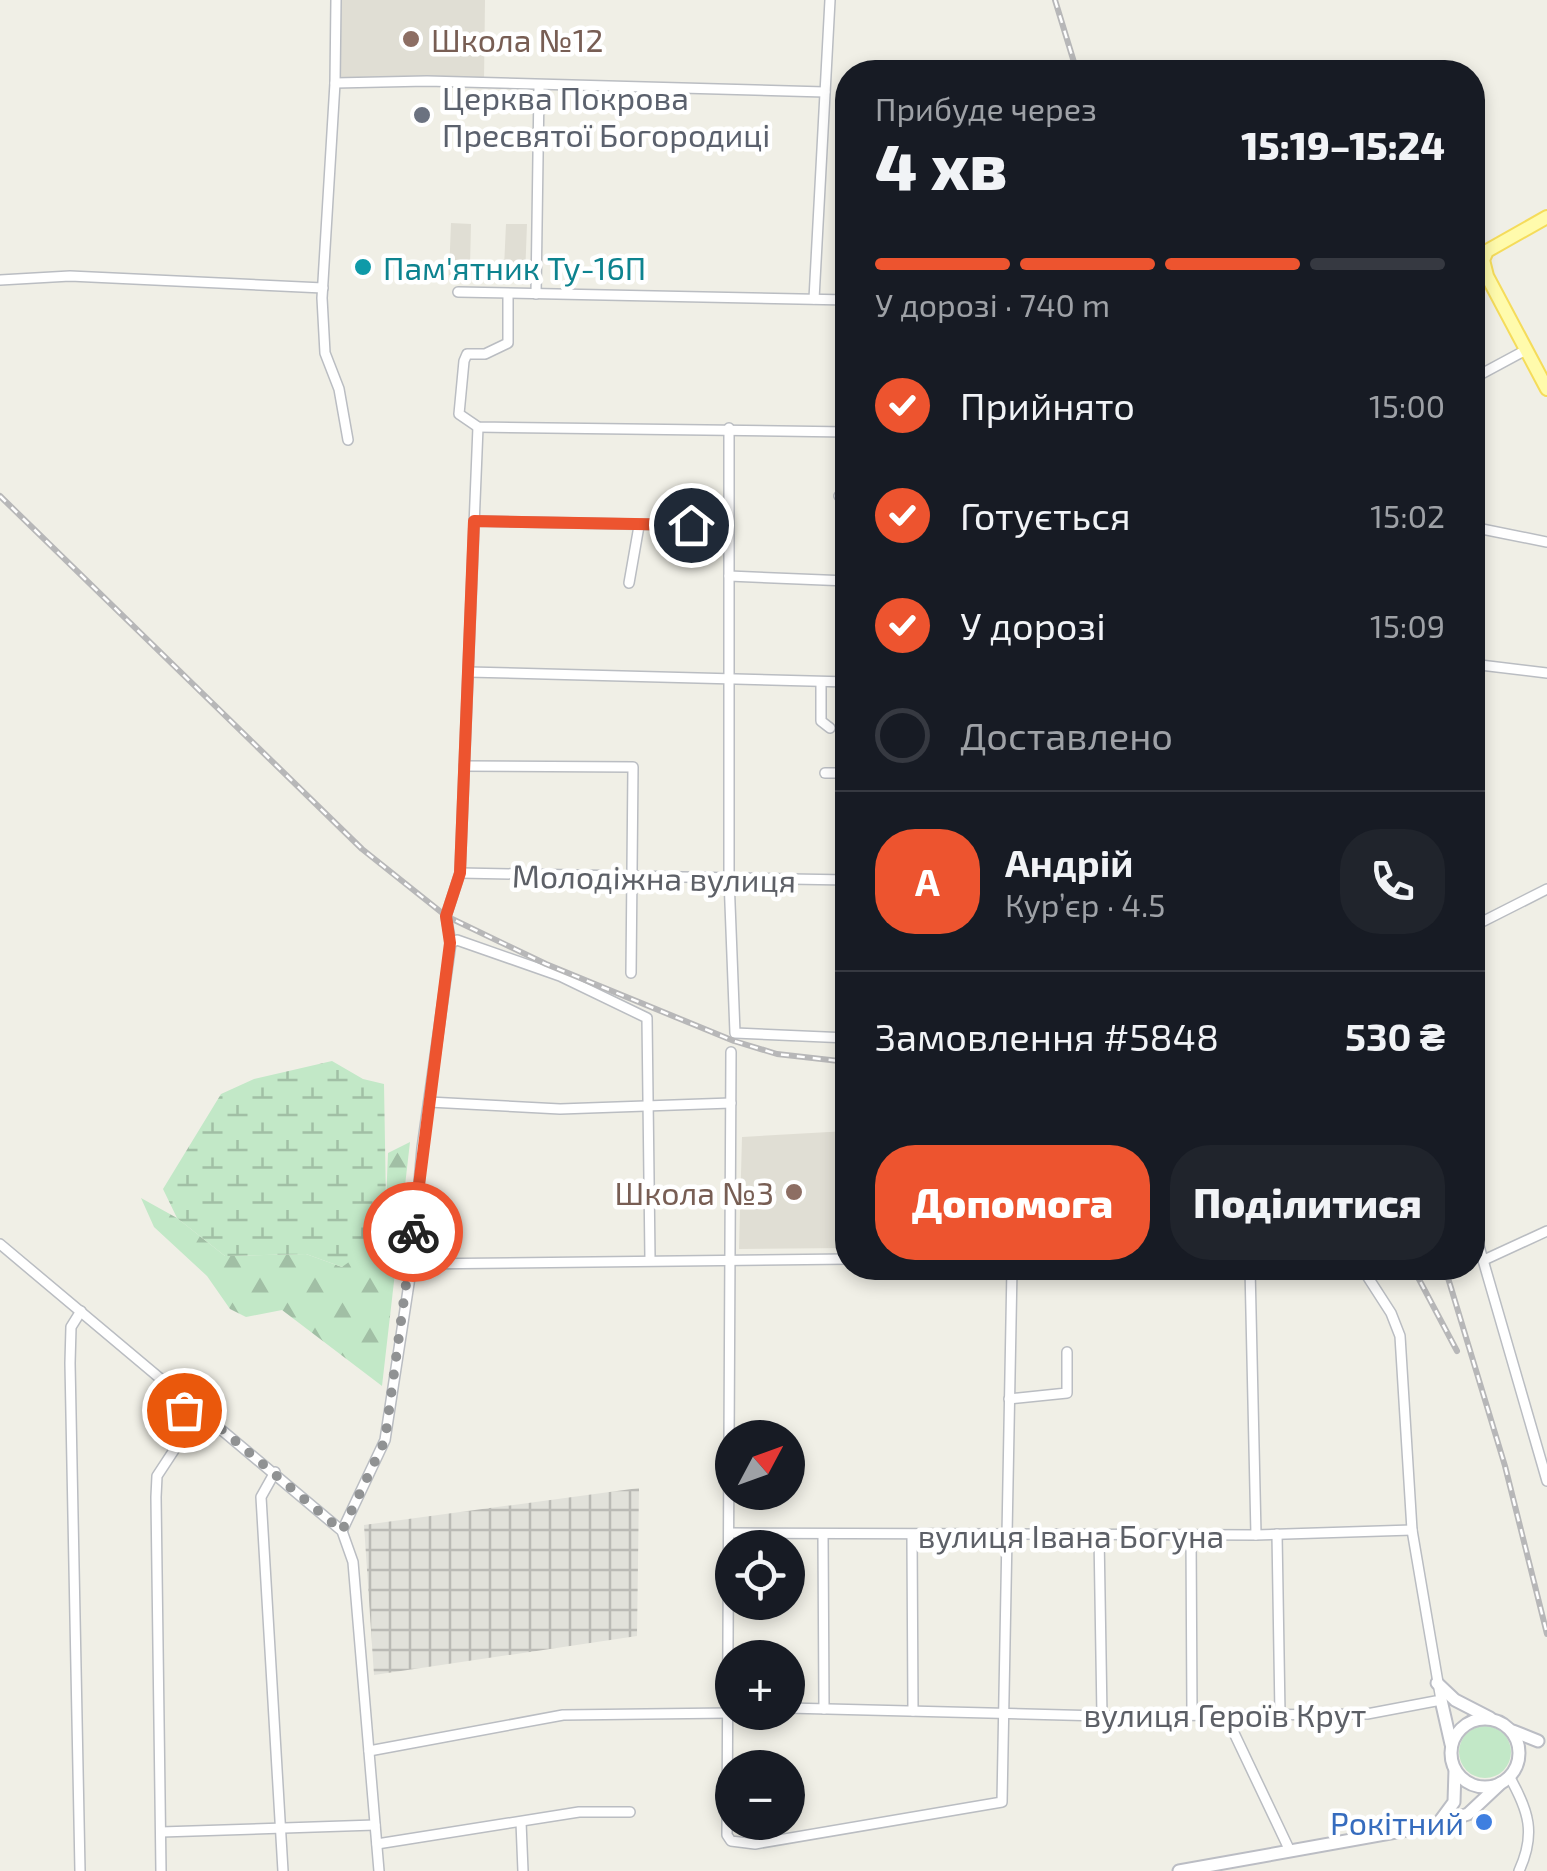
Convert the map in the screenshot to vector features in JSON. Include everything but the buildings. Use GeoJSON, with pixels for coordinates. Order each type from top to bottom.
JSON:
{"type":"FeatureCollection","features":[{"type":"Feature","properties":{"kind":"main road"},"geometry":{"type":"LineString","coordinates":[[1485,256],[1547,217]]}},
{"type":"Feature","properties":{"kind":"main road"},"geometry":{"type":"LineString","coordinates":[[1485,264],[1547,389]]}},
{"type":"Feature","properties":{"kind":"main road"},"geometry":{"type":"LineString","coordinates":[[1179,1871],[1435,1826],[1468,1814],[1505,1780],[1536,1741],[1455,1700],[1437,1683]]}},
{"type":"Feature","properties":{"kind":"main road"},"geometry":{"type":"LineString","coordinates":[[1435,1826],[1454,1802],[1452,1748],[1441,1700]]}},
{"type":"Feature","properties":{"kind":"main road"},"geometry":{"type":"LineString","coordinates":[[1452,1748],[1455,1737],[1472,1722],[1494,1720]]}},
{"type":"Feature","properties":{"kind":"main road"},"geometry":{"type":"LineString","coordinates":[[1509,1728],[1519,1758]]}},
{"type":"Feature","properties":{"kind":"main road"},"geometry":{"type":"LineString","coordinates":[[1454,1766],[1469,1782],[1490,1786],[1505,1780]]}},
{"type":"Feature","properties":{"kind":"street"},"geometry":{"type":"LineString","coordinates":[[336,0],[336,83],[323,288],[325,353],[339,389],[348,440]]}},
{"type":"Feature","properties":{"kind":"street"},"geometry":{"type":"LineString","coordinates":[[814,299],[830,0]]}},
{"type":"Feature","properties":{"kind":"street"},"geometry":{"type":"LineString","coordinates":[[336,83],[427,81],[539,88],[825,92]]}},
{"type":"Feature","properties":{"kind":"street"},"geometry":{"type":"LineString","coordinates":[[536,294],[539,88]]}},
{"type":"Feature","properties":{"kind":"street"},"geometry":{"type":"LineString","coordinates":[[0,280],[70,276],[323,288]]}},
{"type":"Feature","properties":{"kind":"street"},"geometry":{"type":"LineString","coordinates":[[458,292],[835,300]]}},
{"type":"Feature","properties":{"kind":"street"},"geometry":{"type":"LineString","coordinates":[[508,294],[508,343],[485,354],[467,354],[464,360],[459,414],[478,428],[835,432]]}},
{"type":"Feature","properties":{"kind":"street"},"geometry":{"type":"LineString","coordinates":[[1485,372],[1526,350]]}},
{"type":"Feature","properties":{"kind":"street"},"geometry":{"type":"LineString","coordinates":[[342,1531],[385,1440],[412,1264],[450,943],[446,916],[460,873],[478,428]]}},
{"type":"Feature","properties":{"kind":"street"},"geometry":{"type":"LineString","coordinates":[[730,428],[729,878],[735,1033],[835,1037]]}},
{"type":"Feature","properties":{"kind":"street"},"geometry":{"type":"LineString","coordinates":[[474,521],[729,526]]}},
{"type":"Feature","properties":{"kind":"street"},"geometry":{"type":"LineString","coordinates":[[629,583],[638,526]]}},
{"type":"Feature","properties":{"kind":"street"},"geometry":{"type":"LineString","coordinates":[[1485,530],[1547,542]]}},
{"type":"Feature","properties":{"kind":"street"},"geometry":{"type":"LineString","coordinates":[[729,576],[835,580]]}},
{"type":"Feature","properties":{"kind":"street"},"geometry":{"type":"LineString","coordinates":[[1485,666],[1547,673]]}},
{"type":"Feature","properties":{"kind":"street"},"geometry":{"type":"LineString","coordinates":[[468,672],[835,682]]}},
{"type":"Feature","properties":{"kind":"street"},"geometry":{"type":"LineString","coordinates":[[821,682],[823,726]]}},
{"type":"Feature","properties":{"kind":"street"},"geometry":{"type":"LineString","coordinates":[[464,766],[631,764],[632,974]]}},
{"type":"Feature","properties":{"kind":"street"},"geometry":{"type":"LineString","coordinates":[[825,773],[835,773]]}},
{"type":"Feature","properties":{"kind":"street","name":"Молодіжна вулиця"},"geometry":{"type":"LineString","coordinates":[[460,873],[835,880]]}},
{"type":"Feature","properties":{"kind":"street"},"geometry":{"type":"LineString","coordinates":[[1485,920],[1547,889]]}},
{"type":"Feature","properties":{"kind":"street"},"geometry":{"type":"LineString","coordinates":[[450,943],[457,940],[560,976],[647,1018],[650,1260]]}},
{"type":"Feature","properties":{"kind":"street"},"geometry":{"type":"LineString","coordinates":[[729,1530],[731,1052]]}},
{"type":"Feature","properties":{"kind":"street"},"geometry":{"type":"LineString","coordinates":[[429,1102],[648,1109],[732,1104]]}},
{"type":"Feature","properties":{"kind":"street"},"geometry":{"type":"LineString","coordinates":[[1485,1260],[1547,1231]]}},
{"type":"Feature","properties":{"kind":"street"},"geometry":{"type":"LineString","coordinates":[[0,1244],[342,1531],[353,1562],[379,1871]]}},
{"type":"Feature","properties":{"kind":"street"},"geometry":{"type":"LineString","coordinates":[[412,1264],[835,1259]]}},
{"type":"Feature","properties":{"kind":"street"},"geometry":{"type":"LineString","coordinates":[[1485,1264],[1547,1482]]}},
{"type":"Feature","properties":{"kind":"street"},"geometry":{"type":"LineString","coordinates":[[730,1730],[727,1835],[731,1841],[755,1844],[1002,1802],[1007,1713],[1012,1280]]}},
{"type":"Feature","properties":{"kind":"street"},"geometry":{"type":"LineString","coordinates":[[1250,1280],[1256,1535]]}},
{"type":"Feature","properties":{"kind":"street"},"geometry":{"type":"LineString","coordinates":[[1370,1280],[1392,1313],[1400,1336],[1412,1530],[1441,1700]]}},
{"type":"Feature","properties":{"kind":"street"},"geometry":{"type":"LineString","coordinates":[[80,1311],[71,1326],[70,1364],[80,1871]]}},
{"type":"Feature","properties":{"kind":"street"},"geometry":{"type":"LineString","coordinates":[[1009,1400],[1066,1393],[1067,1352]]}},
{"type":"Feature","properties":{"kind":"street"},"geometry":{"type":"LineString","coordinates":[[161,1871],[157,1476],[180,1441],[188,1401]]}},
{"type":"Feature","properties":{"kind":"street"},"geometry":{"type":"LineString","coordinates":[[275,1472],[261,1497],[283,1871]]}},
{"type":"Feature","properties":{"kind":"street","name":"вулиця Івана Богуна"},"geometry":{"type":"LineString","coordinates":[[805,1534],[1256,1535],[1412,1530]]}},
{"type":"Feature","properties":{"kind":"street"},"geometry":{"type":"LineString","coordinates":[[823,1534],[824,1709]]}},
{"type":"Feature","properties":{"kind":"street"},"geometry":{"type":"LineString","coordinates":[[1278,1534],[1280,1714]]}},
{"type":"Feature","properties":{"kind":"street"},"geometry":{"type":"LineString","coordinates":[[1099,1535],[1102,1716]]}},
{"type":"Feature","properties":{"kind":"street"},"geometry":{"type":"LineString","coordinates":[[1191,1535],[1192,1714]]}},
{"type":"Feature","properties":{"kind":"street"},"geometry":{"type":"LineString","coordinates":[[912,1536],[913,1711]]}},
{"type":"Feature","properties":{"kind":"street","name":"вулиця Героїв Крут"},"geometry":{"type":"LineString","coordinates":[[805,1708],[1102,1716],[1280,1714],[1384,1712],[1441,1700]]}},
{"type":"Feature","properties":{"kind":"street"},"geometry":{"type":"LineString","coordinates":[[369,1750],[564,1715],[715,1710]]}},
{"type":"Feature","properties":{"kind":"street"},"geometry":{"type":"LineString","coordinates":[[1225,1714],[1290,1851]]}},
{"type":"Feature","properties":{"kind":"street"},"geometry":{"type":"LineString","coordinates":[[1505,1780],[1530,1822],[1531,1840],[1519,1871]]}},
{"type":"Feature","properties":{"kind":"street"},"geometry":{"type":"LineString","coordinates":[[377,1844],[579,1812],[630,1812]]}},
{"type":"Feature","properties":{"kind":"street"},"geometry":{"type":"LineString","coordinates":[[521,1822],[523,1871]]}},
{"type":"Feature","properties":{"kind":"street"},"geometry":{"type":"LineString","coordinates":[[161,1832],[375,1824]]}},
{"type":"Feature","properties":{"kind":"shaded area","name":"Школа №12"},"geometry":{"type":"Polygon","coordinates":[[[339,0],[485,0],[484,81],[337,78],[339,0]]]}},
{"type":"Feature","properties":{"kind":"shaded area"},"geometry":{"type":"Polygon","coordinates":[[[451,223],[471,224],[470,267],[504,268],[506,224],[527,224],[525,277],[449,275],[451,223]]]}},
{"type":"Feature","properties":{"kind":"shaded area","name":"Школа №3"},"geometry":{"type":"Polygon","coordinates":[[[835,1132],[835,1248],[739,1249],[742,1137],[835,1132]]]}},
{"type":"Feature","properties":{"kind":"shaded area"},"geometry":{"type":"Polygon","coordinates":[[[639,1488],[637,1636],[374,1675],[364,1525],[639,1488]]]}},
{"type":"Feature","properties":{"kind":"green space"},"geometry":{"type":"Polygon","coordinates":[[[332,1061],[363,1079],[384,1084],[386,1203],[367,1249],[342,1267],[306,1254],[225,1256],[177,1218],[163,1189],[221,1094],[254,1079],[332,1061]]]}},
{"type":"Feature","properties":{"kind":"green space"},"geometry":{"type":"Polygon","coordinates":[[[410,1142],[382,1386],[282,1310],[246,1317],[230,1309],[207,1276],[154,1227],[141,1198],[177,1218],[225,1256],[306,1254],[342,1267],[386,1203],[388,1153],[410,1142]]]}},
{"type":"Feature","properties":{"kind":"green space"},"geometry":{"type":"Polygon","coordinates":[[[1485,1726],[1504,1733],[1511,1752],[1504,1771],[1485,1778],[1466,1771],[1459,1752],[1466,1733],[1485,1726]]]}},
{"type":"Feature","properties":{"kind":"railway"},"geometry":{"type":"LineString","coordinates":[[1055,0],[1073,60]]}},
{"type":"Feature","properties":{"kind":"railway"},"geometry":{"type":"LineString","coordinates":[[0,496],[362,849],[446,916],[546,964],[734,1041],[777,1054],[835,1061]]}},
{"type":"Feature","properties":{"kind":"railway"},"geometry":{"type":"LineString","coordinates":[[1419,1280],[1457,1351]]}},
{"type":"Feature","properties":{"kind":"railway"},"geometry":{"type":"LineString","coordinates":[[1449,1280],[1505,1466],[1547,1634]]}},
{"type":"Feature","properties":{"kind":"way so far"},"geometry":{"type":"LineString","coordinates":[[184,1410],[188,1401],[342,1531],[385,1440],[412,1264],[413,1232]]}},
{"type":"Feature","properties":{"kind":"place","name":"Школа №12"},"geometry":{"type":"Point","coordinates":[411,39]}},
{"type":"Feature","properties":{"kind":"place","name":"Церква Покрова Пресвятої Богородиці"},"geometry":{"type":"Point","coordinates":[422,115]}},
{"type":"Feature","properties":{"kind":"place","name":"Пам'ятник Ту-16П"},"geometry":{"type":"Point","coordinates":[363,267]}},
{"type":"Feature","properties":{"kind":"place","name":"Школа №3"},"geometry":{"type":"Point","coordinates":[794,1192]}},
{"type":"Feature","properties":{"kind":"place","name":"Рокітний"},"geometry":{"type":"Point","coordinates":[1484,1822]}},
{"type":"Feature","properties":{"kind":"route"},"geometry":{"type":"LineString","coordinates":[[413,1232],[450,943],[446,916],[460,873],[474,521],[691,525]]}}]}
